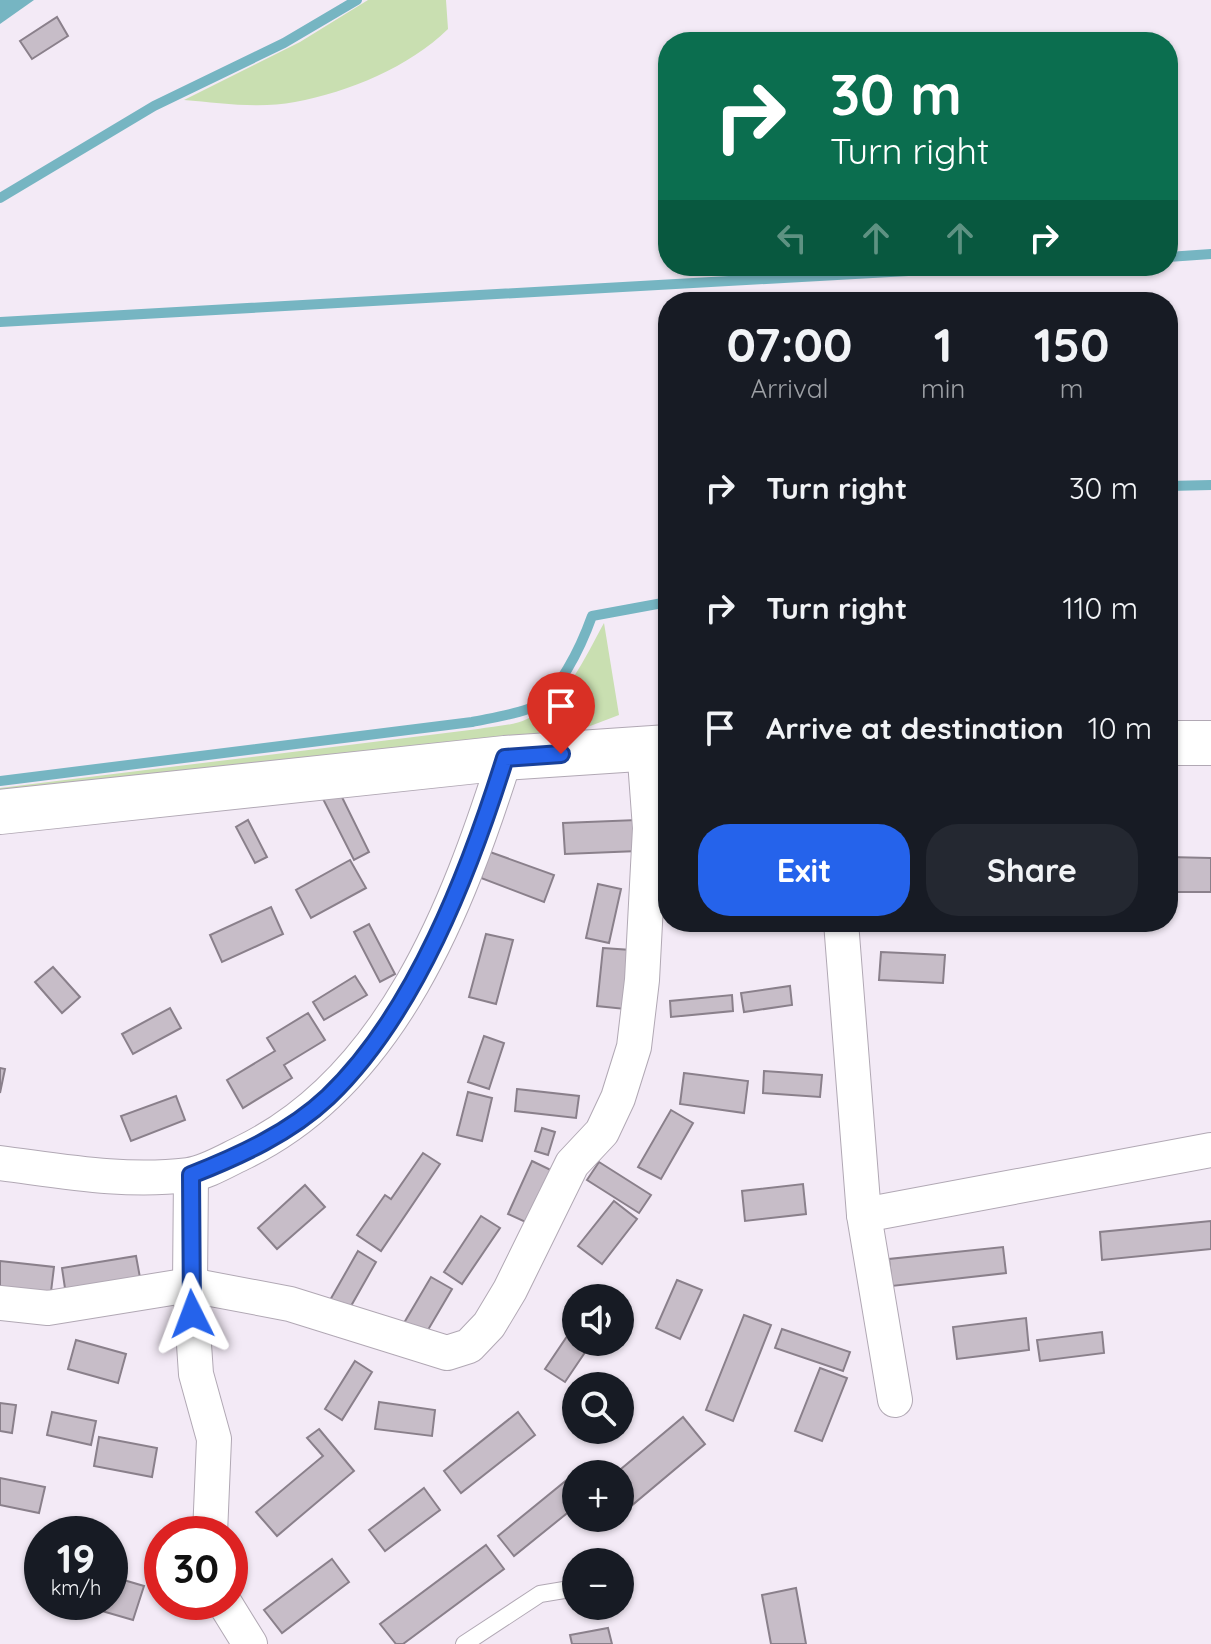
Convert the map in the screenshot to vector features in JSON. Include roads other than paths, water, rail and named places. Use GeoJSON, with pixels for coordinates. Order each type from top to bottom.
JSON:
{"type":"FeatureCollection","features":[{"type":"Feature","properties":{"kind":"street"},"geometry":{"type":"LineString","coordinates":[[1178,743],[1211,743]]}},
{"type":"Feature","properties":{"kind":"street"},"geometry":{"type":"LineString","coordinates":[[0,812],[505,758],[656,747],[642,980],[634,1047],[618,1098],[602,1132],[572,1164],[510,1290],[489,1325],[469,1346],[447,1353],[290,1304],[190,1285],[48,1308],[0,1303]]}},
{"type":"Feature","properties":{"kind":"street"},"geometry":{"type":"LineString","coordinates":[[0,1163],[119,1178],[191,1175],[267,1141],[328,1097],[374,1040],[412,985],[477,848],[505,758]]}},
{"type":"Feature","properties":{"kind":"street"},"geometry":{"type":"LineString","coordinates":[[842,932],[864,1215],[895,1400]]}},
{"type":"Feature","properties":{"kind":"street"},"geometry":{"type":"LineString","coordinates":[[864,1215],[1211,1150]]}},
{"type":"Feature","properties":{"kind":"street"},"geometry":{"type":"LineString","coordinates":[[191,1175],[190,1285],[196,1374],[214,1439],[211,1516]]}},
{"type":"Feature","properties":{"kind":"street"},"geometry":{"type":"LineString","coordinates":[[235,1620],[250,1644]]}},
{"type":"Feature","properties":{"kind":"lane"},"geometry":{"type":"LineString","coordinates":[[464,1644],[540,1594],[562,1590]]}},
{"type":"Feature","properties":{"kind":"water"},"geometry":{"type":"Polygon","coordinates":[[[0,0],[34,0],[0,24],[0,0]]]}},
{"type":"Feature","properties":{"kind":"waterway"},"geometry":{"type":"LineString","coordinates":[[0,198],[154,106],[284,43],[357,0]]}},
{"type":"Feature","properties":{"kind":"waterway"},"geometry":{"type":"LineString","coordinates":[[1178,256],[1211,254]]}},
{"type":"Feature","properties":{"kind":"waterway"},"geometry":{"type":"LineString","coordinates":[[0,322],[819,276]]}},
{"type":"Feature","properties":{"kind":"waterway"},"geometry":{"type":"LineString","coordinates":[[1178,486],[1211,485]]}},
{"type":"Feature","properties":{"kind":"waterway"},"geometry":{"type":"LineString","coordinates":[[0,781],[472,722],[515,713],[539,703],[559,682],[592,616],[658,604]]}}]}
